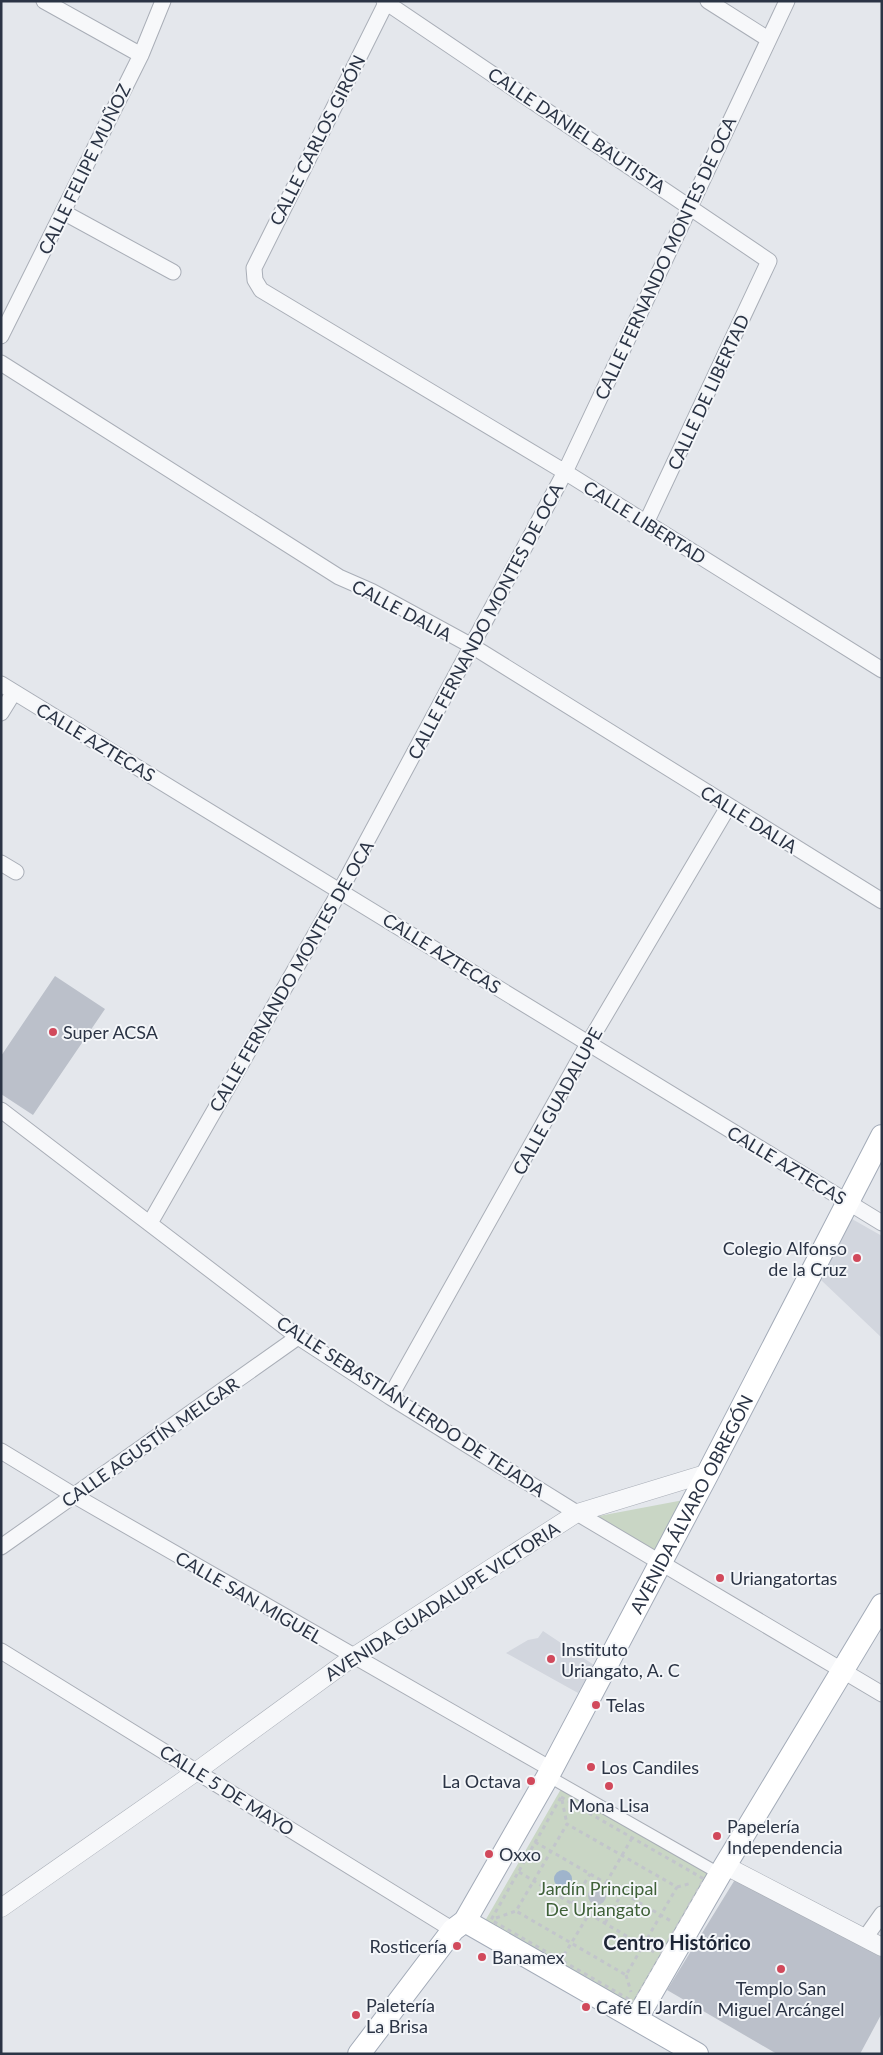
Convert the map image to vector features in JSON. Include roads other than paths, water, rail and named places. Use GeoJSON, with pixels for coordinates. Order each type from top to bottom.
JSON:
{"type":"FeatureCollection","features":[{"type":"Feature","properties":{"kind":"main road","name":"AVENIDA ÁLVARO OBREGÓN"},"geometry":{"type":"LineString","coordinates":[[359,2054],[459,1926],[550,1773],[882,1136]]}},
{"type":"Feature","properties":{"kind":"main road"},"geometry":{"type":"LineString","coordinates":[[637,2018],[723,1870],[882,1605]]}},
{"type":"Feature","properties":{"kind":"main road"},"geometry":{"type":"LineString","coordinates":[[459,1926],[637,2018],[697,2054]]}},
{"type":"Feature","properties":{"kind":"street"},"geometry":{"type":"LineString","coordinates":[[44,1],[141,55]]}},
{"type":"Feature","properties":{"kind":"street","name":"CALLE FELIPE MUÑOZ"},"geometry":{"type":"LineString","coordinates":[[1,336],[141,55],[163,1]]}},
{"type":"Feature","properties":{"kind":"street"},"geometry":{"type":"LineString","coordinates":[[708,1],[768,39]]}},
{"type":"Feature","properties":{"kind":"street","name":"CALLE FERNANDO MONTES DE OCA"},"geometry":{"type":"LineString","coordinates":[[150,1223],[340,891],[565,472],[787,1]]}},
{"type":"Feature","properties":{"kind":"street","name":"CALLE DANIEL BAUTISTA"},"geometry":{"type":"LineString","coordinates":[[386,2],[769,261]]}},
{"type":"Feature","properties":{"kind":"street","name":"CALLE CARLOS GIRÓN"},"geometry":{"type":"LineString","coordinates":[[255,280],[254,268],[386,2]]}},
{"type":"Feature","properties":{"kind":"street"},"geometry":{"type":"LineString","coordinates":[[63,212],[173,272]]}},
{"type":"Feature","properties":{"kind":"street","name":"CALLE DE LIBERTAD"},"geometry":{"type":"LineString","coordinates":[[646,523],[769,261]]}},
{"type":"Feature","properties":{"kind":"street","name":"CALLE LIBERTAD"},"geometry":{"type":"LineString","coordinates":[[255,280],[262,290],[565,472],[882,670]]}},
{"type":"Feature","properties":{"kind":"street","name":"CALLE DALIA"},"geometry":{"type":"LineString","coordinates":[[1,363],[339,577],[371,591],[472,646],[882,901]]}},
{"type":"Feature","properties":{"kind":"street"},"geometry":{"type":"LineString","coordinates":[[1,713],[8,688]]}},
{"type":"Feature","properties":{"kind":"street","name":"CALLE AZTECAS"},"geometry":{"type":"LineString","coordinates":[[8,688],[882,1223]]}},
{"type":"Feature","properties":{"kind":"street","name":"CALLE GUADALUPE"},"geometry":{"type":"LineString","coordinates":[[390,1398],[588,1044],[728,806]]}},
{"type":"Feature","properties":{"kind":"street"},"geometry":{"type":"LineString","coordinates":[[1,863],[16,872]]}},
{"type":"Feature","properties":{"kind":"street","name":"CALLE SEBASTIÁN LERDO DE TEJADA"},"geometry":{"type":"LineString","coordinates":[[2,1112],[298,1337],[390,1398],[577,1513],[882,1694]]}},
{"type":"Feature","properties":{"kind":"street","name":"CALLE AGUSTÍN MELGAR"},"geometry":{"type":"LineString","coordinates":[[1,1547],[298,1337]]}},
{"type":"Feature","properties":{"kind":"street","name":"CALLE SAN MIGUEL"},"geometry":{"type":"LineString","coordinates":[[1,1451],[550,1773]]}},
{"type":"Feature","properties":{"kind":"street","name":"AVENIDA GUADALUPE VICTORIA"},"geometry":{"type":"LineString","coordinates":[[1,1908],[197,1771],[353,1657],[577,1513],[708,1473]]}},
{"type":"Feature","properties":{"kind":"street","name":"CALLE 5 DE MAYO"},"geometry":{"type":"LineString","coordinates":[[1,1651],[197,1771],[459,1926]]}},
{"type":"Feature","properties":{"kind":"street"},"geometry":{"type":"LineString","coordinates":[[550,1773],[723,1870],[882,1947]]}},
{"type":"Feature","properties":{"kind":"street"},"geometry":{"type":"LineString","coordinates":[[865,1938],[882,1914]]}},
{"type":"Feature","properties":{"kind":"water"},"geometry":{"type":"Polygon","coordinates":[[[559,1870],[567,1870],[572,1875],[570,1886],[559,1888],[554,1883],[554,1875],[559,1870]]]}},
{"type":"Feature","properties":{"kind":"place","name":"Super ACSA"},"geometry":{"type":"Point","coordinates":[53,1032]}},
{"type":"Feature","properties":{"kind":"place","name":"Colegio Alfonso de la Cruz"},"geometry":{"type":"Point","coordinates":[857,1258]}},
{"type":"Feature","properties":{"kind":"place","name":"Uriangatortas"},"geometry":{"type":"Point","coordinates":[720,1578]}},
{"type":"Feature","properties":{"kind":"place","name":"Instituto Uriangato, A. C"},"geometry":{"type":"Point","coordinates":[551,1659]}},
{"type":"Feature","properties":{"kind":"place","name":"Telas"},"geometry":{"type":"Point","coordinates":[596,1705]}},
{"type":"Feature","properties":{"kind":"place","name":"Los Candiles"},"geometry":{"type":"Point","coordinates":[591,1767]}},
{"type":"Feature","properties":{"kind":"place","name":"La Octava"},"geometry":{"type":"Point","coordinates":[531,1781]}},
{"type":"Feature","properties":{"kind":"place","name":"Mona Lisa"},"geometry":{"type":"Point","coordinates":[609,1786]}},
{"type":"Feature","properties":{"kind":"place","name":"Papelería Independencia"},"geometry":{"type":"Point","coordinates":[717,1836]}},
{"type":"Feature","properties":{"kind":"place","name":"Oxxo"},"geometry":{"type":"Point","coordinates":[489,1854]}},
{"type":"Feature","properties":{"kind":"place","name":"Rosticería"},"geometry":{"type":"Point","coordinates":[457,1946]}},
{"type":"Feature","properties":{"kind":"place","name":"Banamex"},"geometry":{"type":"Point","coordinates":[482,1957]}},
{"type":"Feature","properties":{"kind":"place","name":"Templo San Miguel Arcángel"},"geometry":{"type":"Point","coordinates":[781,1969]}},
{"type":"Feature","properties":{"kind":"place","name":"Café El Jardín"},"geometry":{"type":"Point","coordinates":[586,2007]}},
{"type":"Feature","properties":{"kind":"place","name":"Paletería La Brisa"},"geometry":{"type":"Point","coordinates":[356,2015]}},
{"type":"Feature","properties":{"kind":"district","name":"Centro Histórico"},"geometry":{"type":"Point","coordinates":[677,1942]}},
{"type":"Feature","properties":{"kind":"park label","name":"Jardín Principal De Uriangato"},"geometry":{"type":"Point","coordinates":[598,1898]}}]}
